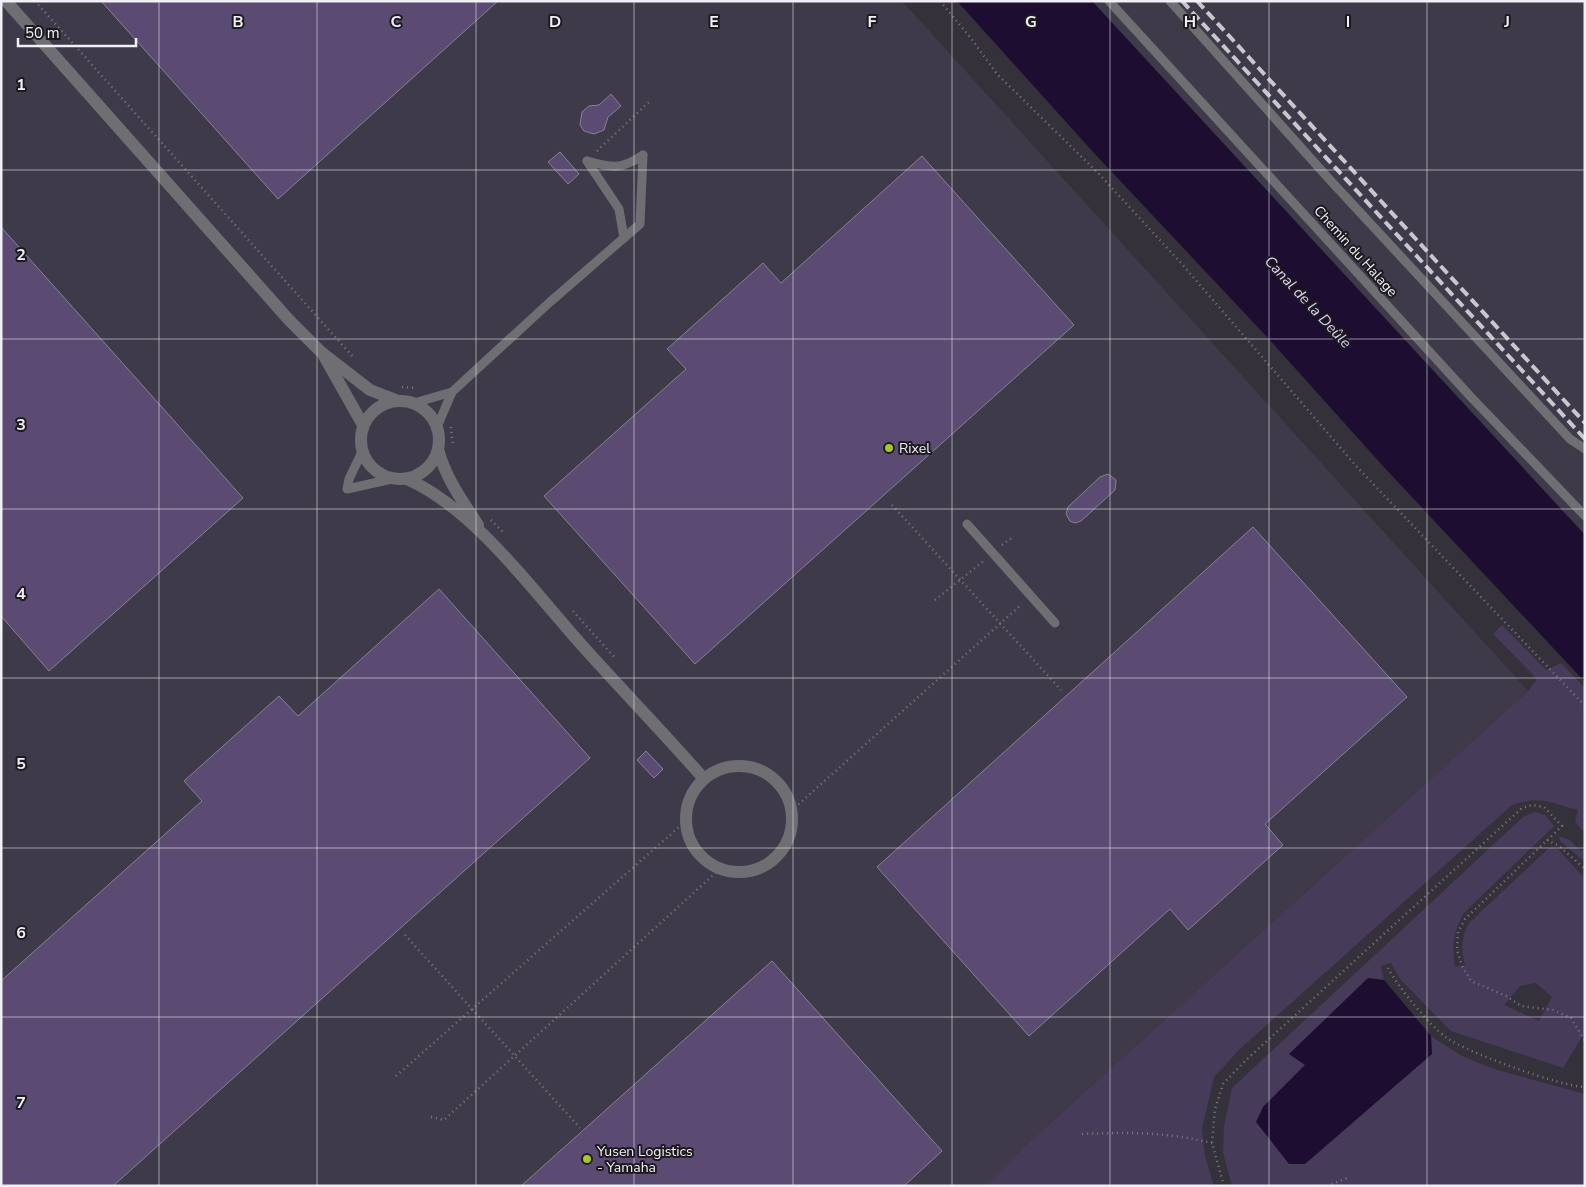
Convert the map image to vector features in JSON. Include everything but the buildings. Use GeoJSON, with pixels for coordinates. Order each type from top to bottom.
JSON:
{"type":"FeatureCollection","features":[{"type":"Feature","properties":{"kind":"street"},"geometry":{"type":"LineString","coordinates":[[6,1],[289,320],[321,352],[370,390],[396,400],[414,403],[429,413],[437,427],[438,449],[444,470],[453,488],[488,540],[704,779]]}},
{"type":"Feature","properties":{"kind":"street"},"geometry":{"type":"LineString","coordinates":[[321,352],[363,425]]}},
{"type":"Feature","properties":{"kind":"street"},"geometry":{"type":"LineString","coordinates":[[396,400],[378,407],[363,425],[360,443],[362,452],[371,467],[380,474],[392,479],[407,479],[420,474],[429,467],[438,449]]}},
{"type":"Feature","properties":{"kind":"street"},"geometry":{"type":"LineString","coordinates":[[407,479],[425,487],[488,540]]}},
{"type":"Feature","properties":{"kind":"street"},"geometry":{"type":"LineString","coordinates":[[728,767],[748,767],[762,771],[775,780],[785,792],[791,811],[791,829],[786,843],[775,857],[762,866],[742,871],[722,868],[710,863],[699,854],[691,841],[686,821],[688,802],[692,792],[704,779],[715,771],[728,767]]}},
{"type":"Feature","properties":{"kind":"lane","name":"Chemin du Halage"},"geometry":{"type":"LineString","coordinates":[[1109,1],[1470,396],[1585,516]]}},
{"type":"Feature","properties":{"kind":"lane"},"geometry":{"type":"LineString","coordinates":[[1170,1],[1330,180],[1570,440],[1585,449]]}},
{"type":"Feature","properties":{"kind":"lane"},"geometry":{"type":"LineString","coordinates":[[437,427],[452,392],[550,302],[640,224],[643,155],[629,164],[611,168],[587,161]]}},
{"type":"Feature","properties":{"kind":"lane"},"geometry":{"type":"LineString","coordinates":[[587,161],[619,209],[624,238]]}},
{"type":"Feature","properties":{"kind":"lane"},"geometry":{"type":"LineString","coordinates":[[414,403],[452,392]]}},
{"type":"Feature","properties":{"kind":"lane"},"geometry":{"type":"LineString","coordinates":[[362,452],[349,479],[347,489],[392,479]]}},
{"type":"Feature","properties":{"kind":"lane"},"geometry":{"type":"LineString","coordinates":[[967,524],[1055,623]]}},
{"type":"Feature","properties":{"kind":"path"},"geometry":{"type":"LineString","coordinates":[[35,1],[360,365]]}},
{"type":"Feature","properties":{"kind":"path"},"geometry":{"type":"LineString","coordinates":[[940,1],[970,36],[997,74],[1107,183],[1181,262],[1357,467],[1585,706]]}},
{"type":"Feature","properties":{"kind":"path"},"geometry":{"type":"LineString","coordinates":[[587,161],[649,102]]}},
{"type":"Feature","properties":{"kind":"path"},"geometry":{"type":"LineString","coordinates":[[394,384],[420,389]]}},
{"type":"Feature","properties":{"kind":"path"},"geometry":{"type":"LineString","coordinates":[[451,453],[453,418]]}},
{"type":"Feature","properties":{"kind":"path"},"geometry":{"type":"LineString","coordinates":[[892,505],[1062,690]]}},
{"type":"Feature","properties":{"kind":"path"},"geometry":{"type":"LineString","coordinates":[[490,518],[503,533]]}},
{"type":"Feature","properties":{"kind":"path"},"geometry":{"type":"LineString","coordinates":[[935,600],[1013,537]]}},
{"type":"Feature","properties":{"kind":"path"},"geometry":{"type":"LineString","coordinates":[[791,811],[1031,596]]}},
{"type":"Feature","properties":{"kind":"path"},"geometry":{"type":"LineString","coordinates":[[568,606],[621,665]]}},
{"type":"Feature","properties":{"kind":"path"},"geometry":{"type":"LineString","coordinates":[[1224,1186],[1212,1143],[1215,1109],[1223,1084],[1246,1060],[1522,808],[1532,805],[1544,807],[1562,826],[1465,919],[1458,932],[1457,950],[1462,966],[1471,981],[1506,996],[1521,1006],[1553,1010],[1571,1018],[1585,1041]]}},
{"type":"Feature","properties":{"kind":"path"},"geometry":{"type":"LineString","coordinates":[[396,1076],[686,821]]}},
{"type":"Feature","properties":{"kind":"path"},"geometry":{"type":"LineString","coordinates":[[1547,840],[1560,846],[1585,869]]}},
{"type":"Feature","properties":{"kind":"path"},"geometry":{"type":"LineString","coordinates":[[431,1117],[444,1120],[722,868]]}},
{"type":"Feature","properties":{"kind":"path"},"geometry":{"type":"LineString","coordinates":[[405,935],[580,1128]]}},
{"type":"Feature","properties":{"kind":"path"},"geometry":{"type":"LineString","coordinates":[[1388,968],[1398,986],[1447,1038],[1471,1050],[1543,1077],[1585,1087]]}},
{"type":"Feature","properties":{"kind":"path"},"geometry":{"type":"LineString","coordinates":[[1082,1134],[1128,1132],[1177,1135],[1212,1143]]}},
{"type":"Feature","properties":{"kind":"path"},"geometry":{"type":"LineString","coordinates":[[1327,1186],[1350,1177]]}},
{"type":"Feature","properties":{"kind":"shaded area"},"geometry":{"type":"Polygon","coordinates":[[[1,1],[902,1],[1528,691],[1024,1147],[984,1186],[1,1186],[1,1]]]}},
{"type":"Feature","properties":{"kind":"shaded area"},"geometry":{"type":"Polygon","coordinates":[[[1092,1],[1585,1],[1585,535],[1513,457],[1092,1]]]}},
{"type":"Feature","properties":{"kind":"shaded area"},"geometry":{"type":"Polygon","coordinates":[[[1502,625],[1546,670],[1561,663],[1585,688],[1585,833],[1575,822],[1578,810],[1538,800],[1512,805],[1240,1049],[1214,1077],[1202,1128],[1205,1156],[1214,1186],[984,1186],[1024,1147],[1528,691],[1537,679],[1493,634],[1502,625]]]}},
{"type":"Feature","properties":{"kind":"shaded area"},"geometry":{"type":"Polygon","coordinates":[[[1534,812],[1545,815],[1554,826],[1464,913],[1454,939],[1455,967],[1465,965],[1462,943],[1469,923],[1549,848],[1558,849],[1585,879],[1585,1032],[1563,1068],[1451,1031],[1400,979],[1391,963],[1381,966],[1384,980],[1368,979],[1290,1054],[1305,1065],[1263,1107],[1432,1054],[1431,1036],[1462,1056],[1494,1069],[1585,1094],[1585,1186],[1232,1186],[1223,1153],[1224,1127],[1232,1088],[1523,817],[1534,812]],[[1536,983],[1520,986],[1504,1005],[1539,1021],[1552,997],[1536,983]]]}},
{"type":"Feature","properties":{"kind":"shaded area"},"geometry":{"type":"Polygon","coordinates":[[[1559,836],[1570,840],[1581,851],[1585,849],[1585,862],[1560,841],[1559,836]]]}},
{"type":"Feature","properties":{"kind":"water","name":"Canal de la Deûle"},"geometry":{"type":"Polygon","coordinates":[[[957,1],[1092,1],[1585,535],[1585,682],[1382,465],[1267,337],[1094,153],[957,1]]]}},
{"type":"Feature","properties":{"kind":"water"},"geometry":{"type":"Polygon","coordinates":[[[1368,978],[1384,980],[1431,1036],[1432,1054],[1305,1164],[1289,1164],[1256,1122],[1263,1107],[1305,1065],[1289,1054],[1368,978]]]}},
{"type":"Feature","properties":{"kind":"railway"},"geometry":{"type":"LineString","coordinates":[[1182,1],[1585,439]]}},
{"type":"Feature","properties":{"kind":"railway"},"geometry":{"type":"LineString","coordinates":[[1197,1],[1585,423]]}},
{"type":"Feature","properties":{"kind":"place","name":"Rixel"},"geometry":{"type":"Point","coordinates":[889,448]}},
{"type":"Feature","properties":{"kind":"place","name":"Yusen Logistics - Yamaha"},"geometry":{"type":"Point","coordinates":[587,1159]}}]}
